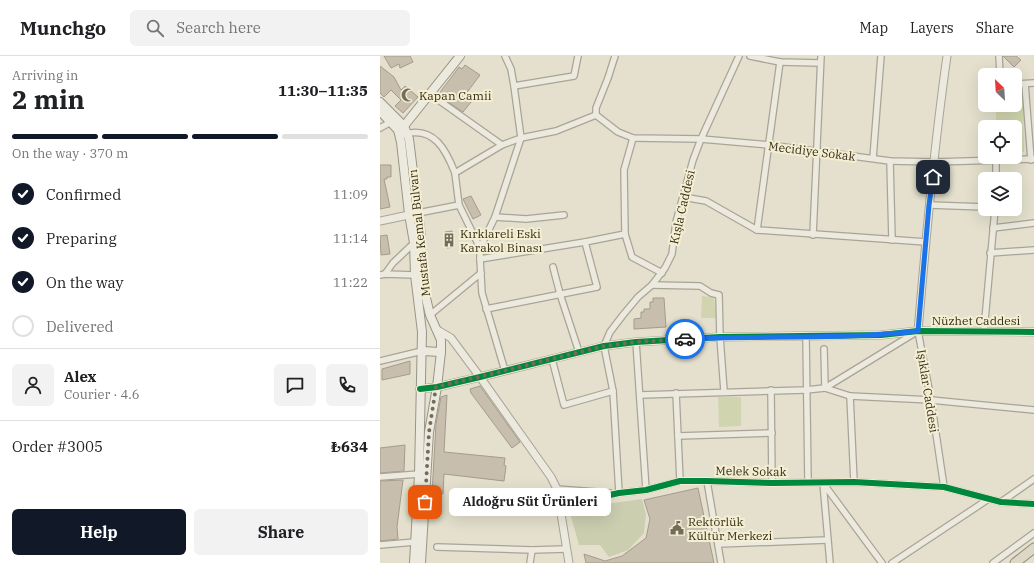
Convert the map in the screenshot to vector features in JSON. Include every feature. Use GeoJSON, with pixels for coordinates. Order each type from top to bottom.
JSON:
{"type":"FeatureCollection","features":[{"type":"Feature","properties":{"kind":"highway"},"geometry":{"type":"LineString","coordinates":[[1014,563],[1034,548]]}},
{"type":"Feature","properties":{"kind":"main road"},"geometry":{"type":"LineString","coordinates":[[402,131],[460,56]]}},
{"type":"Feature","properties":{"kind":"main road"},"geometry":{"type":"LineString","coordinates":[[380,102],[402,131]]}},
{"type":"Feature","properties":{"kind":"main road"},"geometry":{"type":"LineString","coordinates":[[380,111],[402,131]]}},
{"type":"Feature","properties":{"kind":"main road","name":"Mustafa Kemal Bulvarı"},"geometry":{"type":"LineString","coordinates":[[402,131],[409,139],[421,236],[422,281],[430,315],[441,340],[441,352],[429,432],[421,563]]}},
{"type":"Feature","properties":{"kind":"main road","name":"Mustafa Kemal Bulvarı"},"geometry":{"type":"LineString","coordinates":[[402,131],[409,214],[414,243],[415,275],[422,332],[419,474],[414,563]]}},
{"type":"Feature","properties":{"kind":"main road"},"geometry":{"type":"LineString","coordinates":[[422,332],[436,329]]}},
{"type":"Feature","properties":{"kind":"main road"},"geometry":{"type":"LineString","coordinates":[[422,351],[441,352]]}},
{"type":"Feature","properties":{"kind":"street"},"geometry":{"type":"LineString","coordinates":[[504,56],[511,69],[522,138],[495,217],[480,248],[482,293],[504,371]]}},
{"type":"Feature","properties":{"kind":"street"},"geometry":{"type":"LineString","coordinates":[[514,86],[574,76],[578,56]]}},
{"type":"Feature","properties":{"kind":"street"},"geometry":{"type":"LineString","coordinates":[[454,173],[502,145],[522,138],[556,131],[596,115],[596,108],[615,56]]}},
{"type":"Feature","properties":{"kind":"street","name":"Kışla Caddesi"},"geometry":{"type":"LineString","coordinates":[[604,346],[610,332],[638,297],[652,285],[665,268],[672,254],[676,222],[693,160],[700,140],[739,56]]}},
{"type":"Feature","properties":{"kind":"street"},"geometry":{"type":"LineString","coordinates":[[750,56],[780,62],[820,63]]}},
{"type":"Feature","properties":{"kind":"street"},"geometry":{"type":"LineString","coordinates":[[813,235],[820,56]]}},
{"type":"Feature","properties":{"kind":"street"},"geometry":{"type":"LineString","coordinates":[[873,158],[881,56]]}},
{"type":"Feature","properties":{"kind":"street","name":"Işıklar Caddesi"},"geometry":{"type":"LineString","coordinates":[[944,487],[931,400],[918,331],[929,205],[947,56]]}},
{"type":"Feature","properties":{"kind":"street"},"geometry":{"type":"LineString","coordinates":[[999,56],[1000,68]]}},
{"type":"Feature","properties":{"kind":"street"},"geometry":{"type":"LineString","coordinates":[[757,230],[780,62]]}},
{"type":"Feature","properties":{"kind":"street"},"geometry":{"type":"LineString","coordinates":[[1032,159],[1025,84],[1034,83]]}},
{"type":"Feature","properties":{"kind":"street"},"geometry":{"type":"LineString","coordinates":[[430,94],[502,145]]}},
{"type":"Feature","properties":{"kind":"street","name":"Mecidiye Sokak"},"geometry":{"type":"LineString","coordinates":[[596,115],[618,132],[633,138],[700,140],[769,145],[816,150],[890,161],[935,162],[978,161]]}},
{"type":"Feature","properties":{"kind":"street"},"geometry":{"type":"LineString","coordinates":[[380,128],[391,122]]}},
{"type":"Feature","properties":{"kind":"street"},"geometry":{"type":"LineString","coordinates":[[402,131],[415,131],[429,135],[440,143],[449,159],[454,173],[459,205],[480,248]]}},
{"type":"Feature","properties":{"kind":"street"},"geometry":{"type":"LineString","coordinates":[[633,138],[624,170],[625,234],[632,257],[662,272]]}},
{"type":"Feature","properties":{"kind":"street","name":"Mecidiye Sokak"},"geometry":{"type":"LineString","coordinates":[[1022,159],[1032,159]]}},
{"type":"Feature","properties":{"kind":"street"},"geometry":{"type":"LineString","coordinates":[[890,161],[892,240]]}},
{"type":"Feature","properties":{"kind":"street"},"geometry":{"type":"LineString","coordinates":[[683,197],[706,201],[757,230],[926,242]]}},
{"type":"Feature","properties":{"kind":"street"},"geometry":{"type":"LineString","coordinates":[[380,221],[418,212],[459,205]]}},
{"type":"Feature","properties":{"kind":"street"},"geometry":{"type":"LineString","coordinates":[[929,205],[978,208]]}},
{"type":"Feature","properties":{"kind":"street"},"geometry":{"type":"LineString","coordinates":[[495,217],[526,219],[564,215]]}},
{"type":"Feature","properties":{"kind":"street"},"geometry":{"type":"LineString","coordinates":[[984,331],[994,216]]}},
{"type":"Feature","properties":{"kind":"street"},"geometry":{"type":"LineString","coordinates":[[993,228],[1034,223]]}},
{"type":"Feature","properties":{"kind":"street"},"geometry":{"type":"LineString","coordinates":[[480,259],[625,234]]}},
{"type":"Feature","properties":{"kind":"street"},"geometry":{"type":"LineString","coordinates":[[486,309],[597,287],[585,242]]}},
{"type":"Feature","properties":{"kind":"street"},"geometry":{"type":"LineString","coordinates":[[383,274],[414,243]]}},
{"type":"Feature","properties":{"kind":"street"},"geometry":{"type":"LineString","coordinates":[[990,253],[1034,250]]}},
{"type":"Feature","properties":{"kind":"street"},"geometry":{"type":"LineString","coordinates":[[553,267],[560,294],[579,352]]}},
{"type":"Feature","properties":{"kind":"street"},"geometry":{"type":"LineString","coordinates":[[430,315],[481,273]]}},
{"type":"Feature","properties":{"kind":"street"},"geometry":{"type":"LineString","coordinates":[[383,274],[415,275]]}},
{"type":"Feature","properties":{"kind":"street"},"geometry":{"type":"LineString","coordinates":[[652,285],[700,286],[719,296],[724,391]]}},
{"type":"Feature","properties":{"kind":"street"},"geometry":{"type":"LineString","coordinates":[[436,329],[451,338],[480,377],[557,489],[569,563]]}},
{"type":"Feature","properties":{"kind":"street"},"geometry":{"type":"LineString","coordinates":[[825,388],[918,331]]}},
{"type":"Feature","properties":{"kind":"street","name":"Nüzhet Caddesi"},"geometry":{"type":"LineString","coordinates":[[420,389],[480,377],[604,346],[636,342],[720,337],[881,335],[918,331],[1034,332]]}},
{"type":"Feature","properties":{"kind":"street"},"geometry":{"type":"LineString","coordinates":[[806,336],[808,482]]}},
{"type":"Feature","properties":{"kind":"street"},"geometry":{"type":"LineString","coordinates":[[636,342],[646,490]]}},
{"type":"Feature","properties":{"kind":"street"},"geometry":{"type":"LineString","coordinates":[[604,346],[614,391],[619,493]]}},
{"type":"Feature","properties":{"kind":"street"},"geometry":{"type":"LineString","coordinates":[[824,349],[825,388]]}},
{"type":"Feature","properties":{"kind":"street"},"geometry":{"type":"LineString","coordinates":[[380,362],[422,351]]}},
{"type":"Feature","properties":{"kind":"street"},"geometry":{"type":"LineString","coordinates":[[552,359],[564,405],[614,391]]}},
{"type":"Feature","properties":{"kind":"street"},"geometry":{"type":"LineString","coordinates":[[640,395],[724,391],[806,390],[825,388],[850,396],[931,400],[1034,410]]}},
{"type":"Feature","properties":{"kind":"street"},"geometry":{"type":"LineString","coordinates":[[772,390],[772,483]]}},
{"type":"Feature","properties":{"kind":"street"},"geometry":{"type":"LineString","coordinates":[[676,393],[680,481]]}},
{"type":"Feature","properties":{"kind":"street"},"geometry":{"type":"LineString","coordinates":[[850,396],[854,482]]}},
{"type":"Feature","properties":{"kind":"street"},"geometry":{"type":"LineString","coordinates":[[678,436],[772,433]]}},
{"type":"Feature","properties":{"kind":"street"},"geometry":{"type":"LineString","coordinates":[[380,477],[419,474]]}},
{"type":"Feature","properties":{"kind":"street"},"geometry":{"type":"LineString","coordinates":[[1000,502],[1034,479]]}},
{"type":"Feature","properties":{"kind":"street","name":"Melek Sokak"},"geometry":{"type":"LineString","coordinates":[[560,506],[619,493],[646,490],[680,481],[772,483],[854,482],[944,487],[987,500],[1034,504]]}},
{"type":"Feature","properties":{"kind":"street"},"geometry":{"type":"LineString","coordinates":[[707,481],[722,563]]}},
{"type":"Feature","properties":{"kind":"street"},"geometry":{"type":"LineString","coordinates":[[823,482],[830,563]]}},
{"type":"Feature","properties":{"kind":"street"},"geometry":{"type":"LineString","coordinates":[[823,482],[882,563]]}},
{"type":"Feature","properties":{"kind":"street","name":"Melek Sokak"},"geometry":{"type":"LineString","coordinates":[[557,489],[619,493]]}},
{"type":"Feature","properties":{"kind":"street"},"geometry":{"type":"LineString","coordinates":[[892,563],[987,500]]}},
{"type":"Feature","properties":{"kind":"street"},"geometry":{"type":"LineString","coordinates":[[993,563],[1034,533]]}},
{"type":"Feature","properties":{"kind":"street"},"geometry":{"type":"LineString","coordinates":[[718,544],[827,540]]}},
{"type":"Feature","properties":{"kind":"street"},"geometry":{"type":"LineString","coordinates":[[380,545],[415,542]]}},
{"type":"Feature","properties":{"kind":"street"},"geometry":{"type":"LineString","coordinates":[[437,547],[532,550],[566,549]]}},
{"type":"Feature","properties":{"kind":"street"},"geometry":{"type":"LineString","coordinates":[[530,563],[532,550]]}},
{"type":"Feature","properties":{"kind":"green space"},"geometry":{"type":"Polygon","coordinates":[[[1023,95],[1024,152],[1022,152],[1022,120],[996,120],[996,112],[1022,112],[1023,95]]]}},
{"type":"Feature","properties":{"kind":"green space"},"geometry":{"type":"Polygon","coordinates":[[[702,296],[714,297],[716,318],[701,318],[702,296]]]}},
{"type":"Feature","properties":{"kind":"green space"},"geometry":{"type":"Polygon","coordinates":[[[718,397],[741,397],[741,426],[719,427],[718,397]]]}},
{"type":"Feature","properties":{"kind":"green space"},"geometry":{"type":"Polygon","coordinates":[[[642,499],[646,515],[644,533],[628,550],[609,557],[600,545],[579,545],[569,509],[642,499]]]}},
{"type":"Feature","properties":{"kind":"building"},"geometry":{"type":"Polygon","coordinates":[[[384,56],[410,56],[413,62],[400,68],[399,64],[391,68],[384,56]]]}},
{"type":"Feature","properties":{"kind":"building"},"geometry":{"type":"Polygon","coordinates":[[[1003,56],[1016,56],[1021,60],[1014,67],[1003,56]]]}},
{"type":"Feature","properties":{"kind":"building"},"geometry":{"type":"Polygon","coordinates":[[[465,65],[480,75],[465,95],[472,101],[463,112],[438,95],[459,67],[462,69],[465,65]]]}},
{"type":"Feature","properties":{"kind":"building"},"geometry":{"type":"Polygon","coordinates":[[[380,66],[394,77],[401,90],[405,86],[418,97],[403,113],[395,106],[401,100],[391,90],[384,97],[380,93],[380,66]]]}},
{"type":"Feature","properties":{"kind":"building"},"geometry":{"type":"Polygon","coordinates":[[[380,165],[391,165],[391,177],[384,179],[390,207],[380,209],[380,165]]]}},
{"type":"Feature","properties":{"kind":"building"},"geometry":{"type":"Polygon","coordinates":[[[471,196],[481,215],[473,219],[463,199],[471,196]]]}},
{"type":"Feature","properties":{"kind":"building","name":"Kırklareli Eski Karakol Binası"},"geometry":{"type":"Polygon","coordinates":[[[452,231],[454,247],[447,248],[445,232],[452,231]]]}},
{"type":"Feature","properties":{"kind":"building"},"geometry":{"type":"Polygon","coordinates":[[[387,235],[390,254],[381,255],[380,236],[387,235]]]}},
{"type":"Feature","properties":{"kind":"building"},"geometry":{"type":"Polygon","coordinates":[[[653,298],[664,298],[666,327],[634,329],[634,319],[641,318],[641,312],[644,312],[644,309],[650,309],[650,302],[653,302],[653,298]]]}},
{"type":"Feature","properties":{"kind":"building"},"geometry":{"type":"Polygon","coordinates":[[[410,361],[410,374],[382,380],[382,369],[410,361]]]}},
{"type":"Feature","properties":{"kind":"building"},"geometry":{"type":"Polygon","coordinates":[[[480,386],[520,442],[512,448],[471,393],[470,389],[480,386]]]}},
{"type":"Feature","properties":{"kind":"building"},"geometry":{"type":"Polygon","coordinates":[[[447,395],[444,452],[505,458],[504,465],[506,466],[504,481],[444,474],[443,494],[432,493],[436,424],[441,397],[447,395]]]}},
{"type":"Feature","properties":{"kind":"building"},"geometry":{"type":"Polygon","coordinates":[[[405,445],[404,471],[380,473],[380,448],[405,445]]]}},
{"type":"Feature","properties":{"kind":"building"},"geometry":{"type":"Polygon","coordinates":[[[403,480],[397,527],[398,539],[380,541],[380,481],[403,480]]]}},
{"type":"Feature","properties":{"kind":"building","name":"Rektörlük Kültür Merkezi"},"geometry":{"type":"Polygon","coordinates":[[[698,488],[714,563],[586,563],[584,554],[605,561],[622,556],[646,538],[650,519],[644,500],[698,488]]]}},
{"type":"Feature","properties":{"kind":"cycle path"},"geometry":{"type":"LineString","coordinates":[[420,389],[437,387],[480,377],[604,346],[636,342],[720,337],[881,335],[918,331],[1034,332]]}},
{"type":"Feature","properties":{"kind":"cycle path"},"geometry":{"type":"LineString","coordinates":[[559,506],[619,493],[646,490],[680,481],[772,483],[854,482],[944,487],[1001,502],[1034,504]]}},
{"type":"Feature","properties":{"kind":"way so far"},"geometry":{"type":"LineString","coordinates":[[425,502],[429,432],[436,387],[604,346],[636,342],[685,339]]}},
{"type":"Feature","properties":{"kind":"place","name":"Kapan Camii"},"geometry":{"type":"Point","coordinates":[408,95]}},
{"type":"Feature","properties":{"kind":"place","name":"Kırklareli Eski Karakol Binası"},"geometry":{"type":"Point","coordinates":[449,240]}},
{"type":"Feature","properties":{"kind":"place","name":"Aldoğru Süt Ürünleri"},"geometry":{"type":"Point","coordinates":[425,502]}},
{"type":"Feature","properties":{"kind":"place","name":"Rektörlük Kültür Merkezi"},"geometry":{"type":"Point","coordinates":[677,528]}},
{"type":"Feature","properties":{"kind":"route"},"geometry":{"type":"LineString","coordinates":[[685,339],[720,337],[881,335],[918,331],[929,205],[933,177]]}}]}
